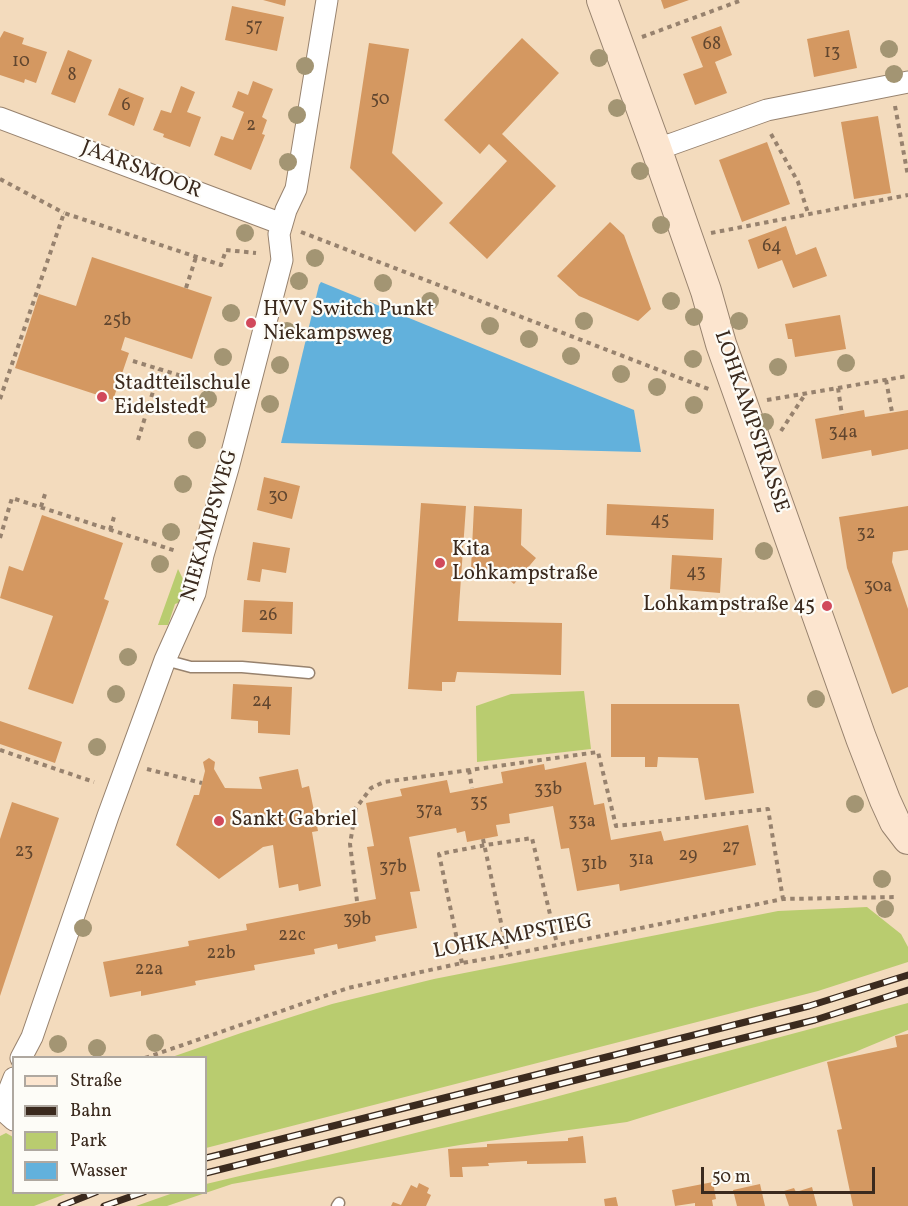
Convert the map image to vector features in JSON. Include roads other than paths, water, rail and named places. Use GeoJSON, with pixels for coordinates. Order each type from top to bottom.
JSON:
{"type":"FeatureCollection","features":[{"type":"Feature","properties":{"kind":"street","name":"NIEKAMPSWEG"},"geometry":{"type":"LineString","coordinates":[[22,1056],[32,1037],[108,816],[165,660],[192,603],[282,260],[279,234],[287,226],[296,189],[327,0]]}},
{"type":"Feature","properties":{"kind":"street","name":"LOHKAMPSTRASSE"},"geometry":{"type":"LineString","coordinates":[[602,0],[656,148],[706,291],[739,396],[857,728],[895,822],[908,839]]}},
{"type":"Feature","properties":{"kind":"street"},"geometry":{"type":"LineString","coordinates":[[656,148],[767,110],[899,83]]}},
{"type":"Feature","properties":{"kind":"street","name":"JAARSMOOR"},"geometry":{"type":"LineString","coordinates":[[0,118],[287,226]]}},
{"type":"Feature","properties":{"kind":"street"},"geometry":{"type":"LineString","coordinates":[[32,1037],[37,1056]]}},
{"type":"Feature","properties":{"kind":"street"},"geometry":{"type":"LineString","coordinates":[[12,1083],[8,1093],[6,1113],[12,1118]]}},
{"type":"Feature","properties":{"kind":"lane"},"geometry":{"type":"LineString","coordinates":[[165,660],[191,667],[242,667],[309,673]]}},
{"type":"Feature","properties":{"kind":"water"},"geometry":{"type":"Polygon","coordinates":[[[321,282],[634,410],[641,452],[281,443],[321,282]]]}},
{"type":"Feature","properties":{"kind":"railway"},"geometry":{"type":"LineString","coordinates":[[207,1158],[809,1006],[908,975]]}},
{"type":"Feature","properties":{"kind":"railway"},"geometry":{"type":"LineString","coordinates":[[207,1173],[815,1020],[908,990]]}},
{"type":"Feature","properties":{"kind":"railway"},"geometry":{"type":"LineString","coordinates":[[61,1206],[91,1194]]}},
{"type":"Feature","properties":{"kind":"railway"},"geometry":{"type":"LineString","coordinates":[[104,1206],[138,1194]]}},
{"type":"Feature","properties":{"kind":"place","name":"HVV Switch Punkt Niekampsweg"},"geometry":{"type":"Point","coordinates":[251,323]}},
{"type":"Feature","properties":{"kind":"place","name":"Stadtteilschule Eidelstedt"},"geometry":{"type":"Point","coordinates":[102,397]}},
{"type":"Feature","properties":{"kind":"place","name":"Kita Lohkampstraße"},"geometry":{"type":"Point","coordinates":[440,563]}},
{"type":"Feature","properties":{"kind":"place","name":"Lohkampstraße 45"},"geometry":{"type":"Point","coordinates":[827,606]}},
{"type":"Feature","properties":{"kind":"place","name":"Sankt Gabriel"},"geometry":{"type":"Point","coordinates":[219,821]}}]}
